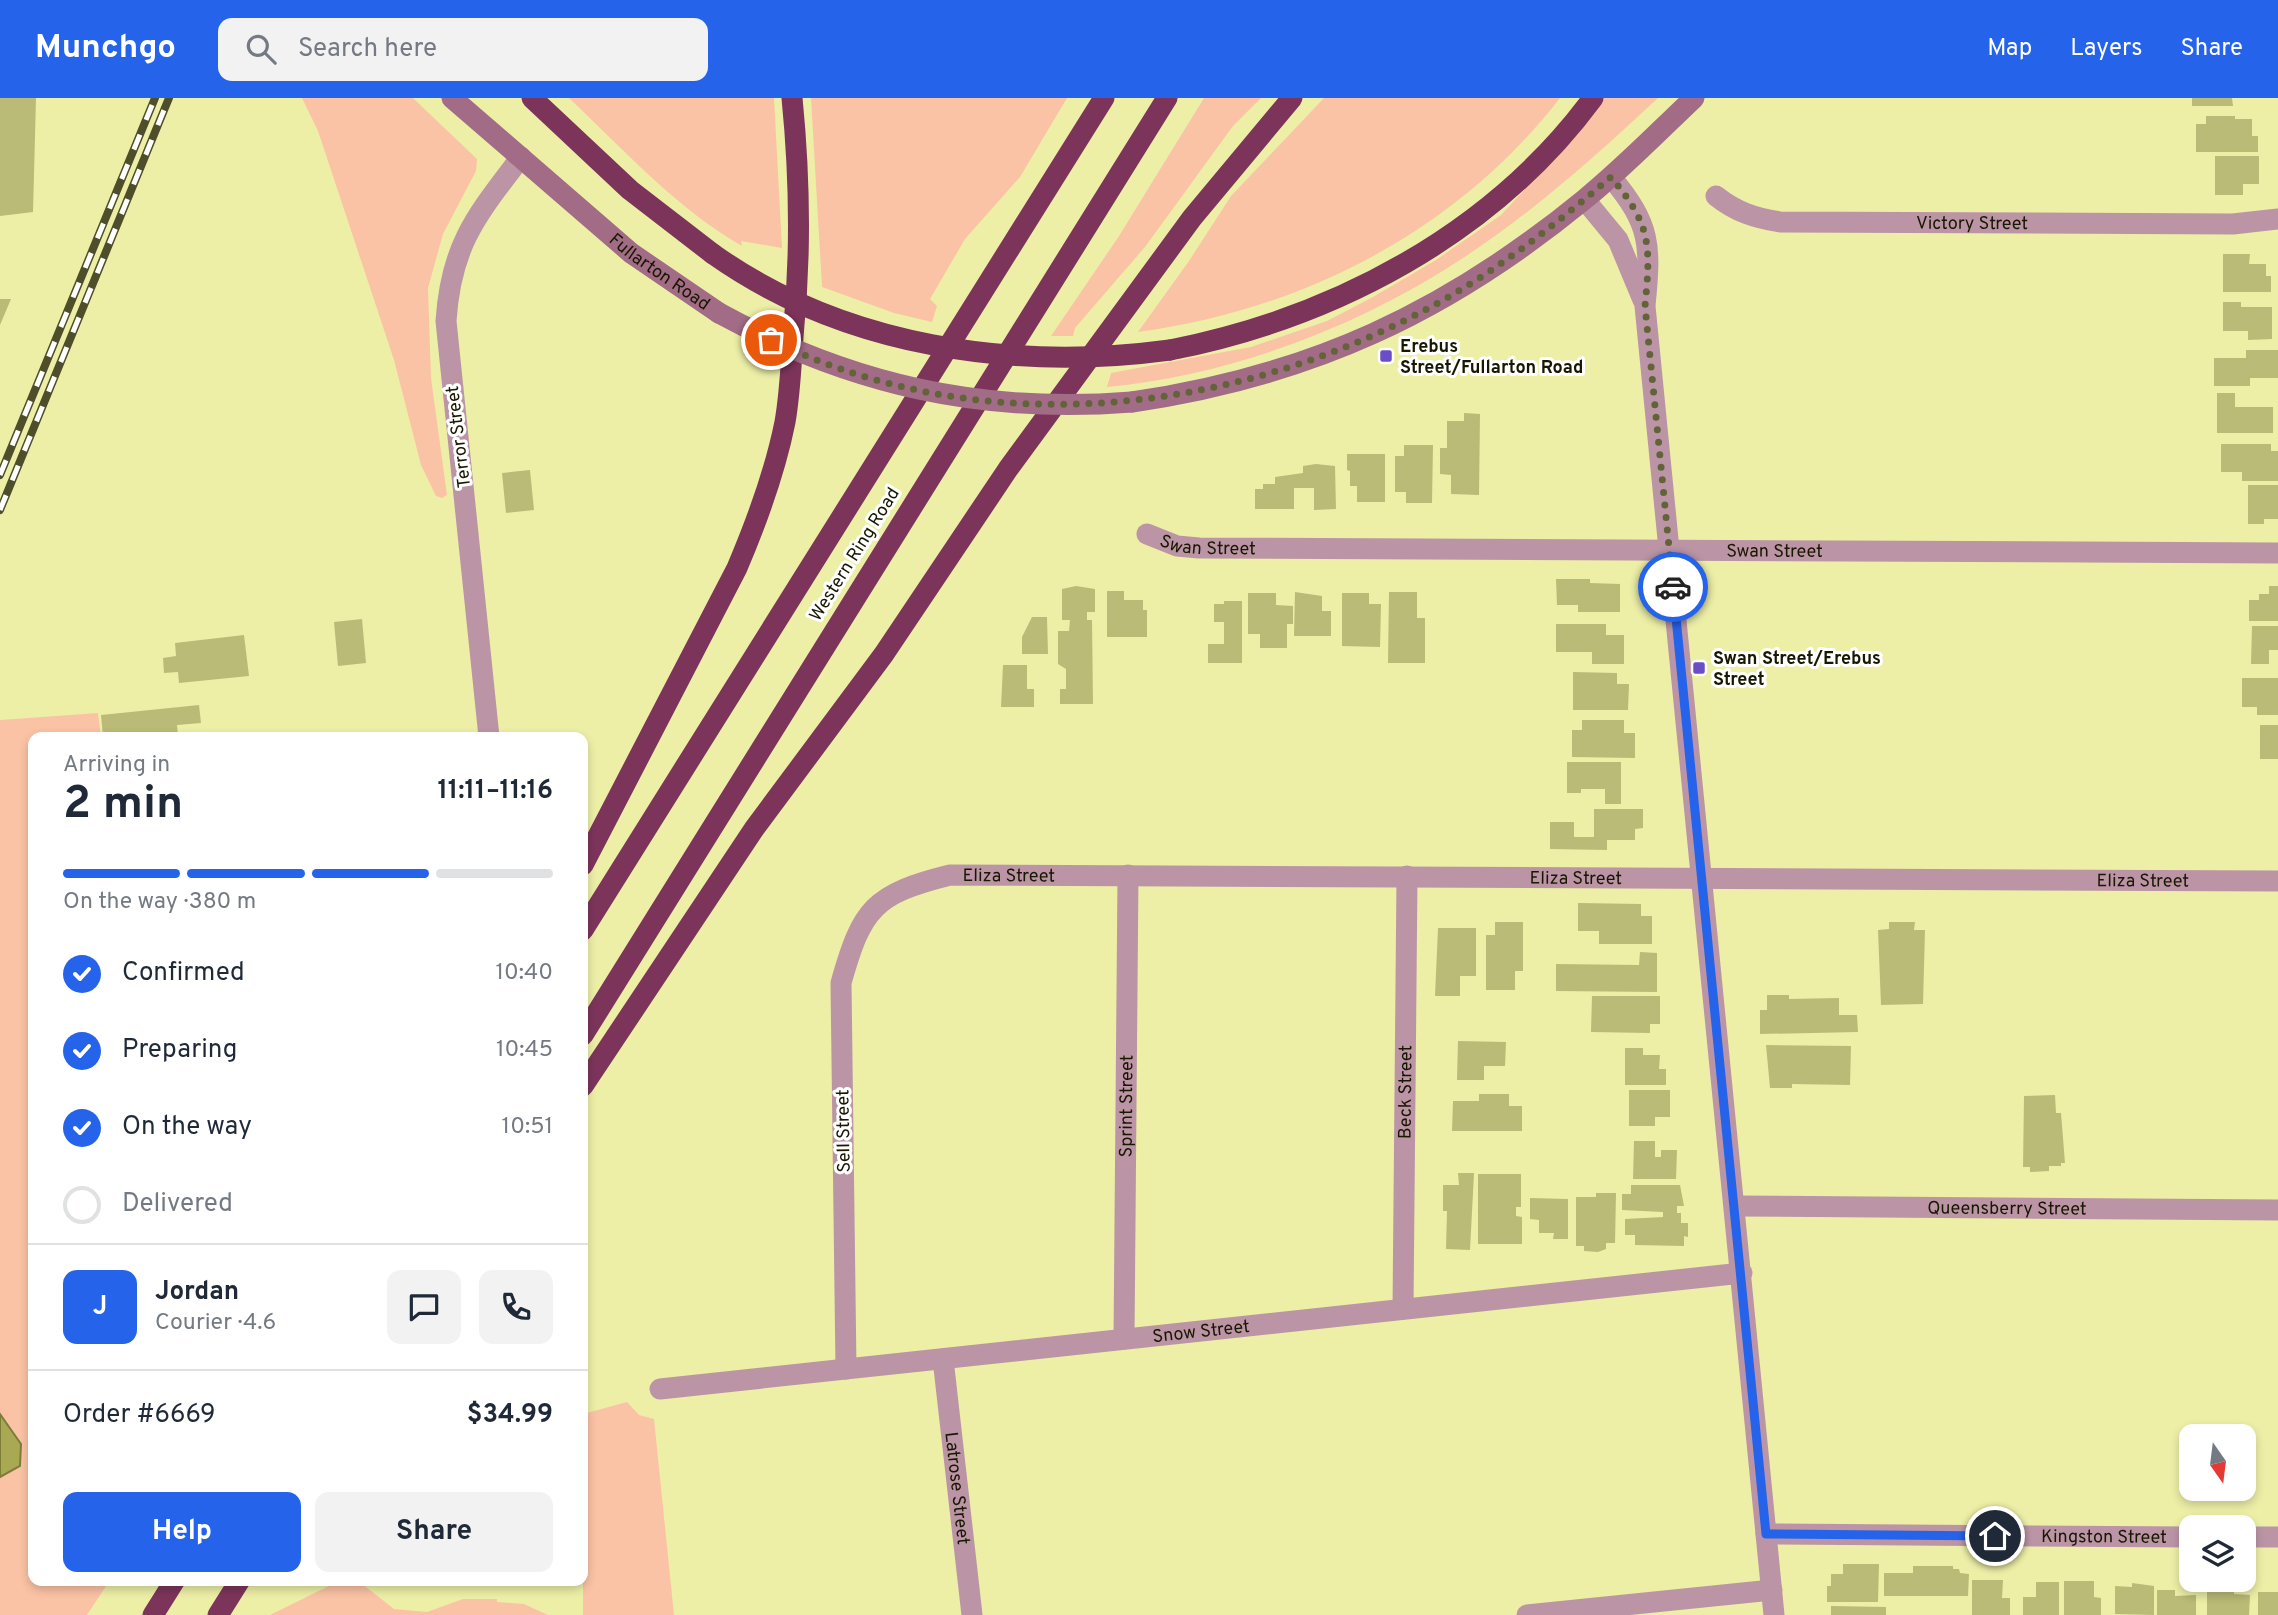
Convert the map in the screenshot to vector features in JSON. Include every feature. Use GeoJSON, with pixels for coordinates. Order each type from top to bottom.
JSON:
{"type":"FeatureCollection","features":[{"type":"Feature","properties":{"kind":"highway"},"geometry":{"type":"LineString","coordinates":[[532,98],[630,190],[713,254],[799,301],[856,324],[925,343],[1037,358],[1111,356],[1170,349],[1275,324],[1328,303],[1391,271],[1457,230],[1512,187],[1559,139],[1592,98]]}},
{"type":"Feature","properties":{"kind":"highway"},"geometry":{"type":"LineString","coordinates":[[588,855],[737,568],[756,523],[779,447],[789,393],[799,280],[798,167],[792,98]]}},
{"type":"Feature","properties":{"kind":"highway","name":"Western Ring Road"},"geometry":{"type":"LineString","coordinates":[[588,922],[1104,98]]}},
{"type":"Feature","properties":{"kind":"highway","name":"Western Ring Road"},"geometry":{"type":"LineString","coordinates":[[588,1027],[1167,98]]}},
{"type":"Feature","properties":{"kind":"highway"},"geometry":{"type":"LineString","coordinates":[[588,1078],[754,829],[884,654],[1008,470],[1192,218],[1292,98]]}},
{"type":"Feature","properties":{"kind":"highway"},"geometry":{"type":"LineString","coordinates":[[153,1615],[171,1586]]}},
{"type":"Feature","properties":{"kind":"highway"},"geometry":{"type":"LineString","coordinates":[[218,1615],[237,1586]]}},
{"type":"Feature","properties":{"kind":"main road","name":"Fullarton Road"},"geometry":{"type":"LineString","coordinates":[[452,98],[641,261],[719,313],[808,357],[919,390],[992,402],[1042,406],[1132,402],[1206,390],[1305,362],[1390,328],[1461,289],[1585,200],[1694,98]]}},
{"type":"Feature","properties":{"kind":"street","name":"Terror Street"},"geometry":{"type":"LineString","coordinates":[[488,732],[446,321],[452,277],[463,242],[485,201],[521,157]]}},
{"type":"Feature","properties":{"kind":"street"},"geometry":{"type":"LineString","coordinates":[[1611,177],[1631,201],[1643,222],[1648,272],[1645,306],[1736,1206],[1774,1615]]}},
{"type":"Feature","properties":{"kind":"street","name":"Victory Street"},"geometry":{"type":"LineString","coordinates":[[1717,196],[1730,208],[1780,222],[2233,224],[2278,219]]}},
{"type":"Feature","properties":{"kind":"street"},"geometry":{"type":"LineString","coordinates":[[1585,200],[1618,240],[1645,306]]}},
{"type":"Feature","properties":{"kind":"street","name":"Victory Street"},"geometry":{"type":"LineString","coordinates":[[2233,224],[2278,230]]}},
{"type":"Feature","properties":{"kind":"street","name":"Swan Street"},"geometry":{"type":"LineString","coordinates":[[1147,534],[1177,546],[1199,548],[2278,553]]}},
{"type":"Feature","properties":{"kind":"street","name":"Sprint Street"},"geometry":{"type":"LineString","coordinates":[[1124,1339],[1128,874]]}},
{"type":"Feature","properties":{"kind":"street","name":"Eliza Street"},"geometry":{"type":"LineString","coordinates":[[879,902],[907,885],[950,875],[2278,881]]}},
{"type":"Feature","properties":{"kind":"street","name":"Beck Street"},"geometry":{"type":"LineString","coordinates":[[1403,1309],[1407,876]]}},
{"type":"Feature","properties":{"kind":"street","name":"Sell Street"},"geometry":{"type":"LineString","coordinates":[[846,1369],[841,983],[854,937],[879,902]]}},
{"type":"Feature","properties":{"kind":"street","name":"Queensberry Street"},"geometry":{"type":"LineString","coordinates":[[1736,1206],[2278,1210]]}},
{"type":"Feature","properties":{"kind":"street","name":"Snow Street"},"geometry":{"type":"LineString","coordinates":[[660,1389],[1742,1273]]}},
{"type":"Feature","properties":{"kind":"street","name":"Latrose Street"},"geometry":{"type":"LineString","coordinates":[[943,1359],[972,1615]]}},
{"type":"Feature","properties":{"kind":"street","name":"Kingston Street"},"geometry":{"type":"LineString","coordinates":[[1766,1534],[2179,1537]]}},
{"type":"Feature","properties":{"kind":"street"},"geometry":{"type":"LineString","coordinates":[[2256,1537],[2278,1537]]}},
{"type":"Feature","properties":{"kind":"street"},"geometry":{"type":"LineString","coordinates":[[1527,1615],[1772,1590]]}},
{"type":"Feature","properties":{"kind":"shaded area"},"geometry":{"type":"Polygon","coordinates":[[[302,98],[413,98],[477,159],[476,171],[443,234],[428,288],[431,378],[447,495],[442,498],[436,496],[421,465],[394,360],[318,131],[302,98]]]}},
{"type":"Feature","properties":{"kind":"shaded area"},"geometry":{"type":"Polygon","coordinates":[[[569,98],[774,98],[782,248],[741,241],[742,246],[718,231],[651,177],[569,98]]]}},
{"type":"Feature","properties":{"kind":"shaded area"},"geometry":{"type":"Polygon","coordinates":[[[811,98],[1067,98],[1020,177],[965,239],[930,299],[937,306],[932,322],[894,313],[822,287],[811,98]]]}},
{"type":"Feature","properties":{"kind":"shaded area"},"geometry":{"type":"Polygon","coordinates":[[[1204,98],[1261,98],[1233,126],[1145,247],[1075,328],[1073,336],[1051,336],[1119,236],[1204,98]]]}},
{"type":"Feature","properties":{"kind":"shaded area"},"geometry":{"type":"Polygon","coordinates":[[[1324,98],[1560,98],[1519,145],[1474,188],[1425,225],[1372,257],[1317,283],[1259,305],[1199,321],[1138,332],[1231,196],[1324,98]]]}},
{"type":"Feature","properties":{"kind":"shaded area"},"geometry":{"type":"Polygon","coordinates":[[[1603,98],[1658,98],[1538,204],[1460,260],[1420,284],[1335,327],[1246,359],[1200,372],[1107,387],[1111,373],[1251,347],[1327,321],[1373,297],[1436,260],[1501,215],[1563,148],[1603,98]]]}},
{"type":"Feature","properties":{"kind":"shaded area"},"geometry":{"type":"Polygon","coordinates":[[[98,713],[100,732],[28,732],[28,1586],[106,1586],[87,1615],[0,1615],[0,720],[98,713]]]}},
{"type":"Feature","properties":{"kind":"shaded area"},"geometry":{"type":"Polygon","coordinates":[[[627,1402],[639,1415],[654,1419],[674,1615],[583,1615],[583,1586],[588,1586],[588,1413],[627,1402]]]}},
{"type":"Feature","properties":{"kind":"shaded area"},"geometry":{"type":"Polygon","coordinates":[[[0,1414],[21,1444],[20,1466],[0,1477],[0,1414]]]}},
{"type":"Feature","properties":{"kind":"shaded area"},"geometry":{"type":"Polygon","coordinates":[[[329,1586],[365,1586],[394,1609],[427,1612],[463,1599],[497,1599],[497,1602],[524,1604],[548,1615],[270,1615],[329,1586]]]}},
{"type":"Feature","properties":{"kind":"building"},"geometry":{"type":"Polygon","coordinates":[[[0,98],[36,98],[33,212],[0,216],[0,98]]]}},
{"type":"Feature","properties":{"kind":"building"},"geometry":{"type":"Polygon","coordinates":[[[2192,98],[2232,98],[2233,106],[2192,106],[2192,98]]]}},
{"type":"Feature","properties":{"kind":"building"},"geometry":{"type":"Polygon","coordinates":[[[2206,116],[2252,119],[2252,136],[2258,136],[2258,152],[2196,152],[2196,124],[2206,124],[2206,116]]]}},
{"type":"Feature","properties":{"kind":"building"},"geometry":{"type":"Polygon","coordinates":[[[2215,156],[2259,156],[2259,184],[2243,184],[2243,195],[2215,195],[2215,156]]]}},
{"type":"Feature","properties":{"kind":"building"},"geometry":{"type":"Polygon","coordinates":[[[2223,254],[2250,254],[2249,264],[2266,264],[2266,276],[2271,276],[2271,292],[2223,292],[2223,254]]]}},
{"type":"Feature","properties":{"kind":"building"},"geometry":{"type":"Polygon","coordinates":[[[0,299],[11,299],[0,325],[0,299]]]}},
{"type":"Feature","properties":{"kind":"building"},"geometry":{"type":"Polygon","coordinates":[[[2223,302],[2241,302],[2241,307],[2272,307],[2272,339],[2248,340],[2248,331],[2223,331],[2223,302]]]}},
{"type":"Feature","properties":{"kind":"building"},"geometry":{"type":"Polygon","coordinates":[[[2246,350],[2278,350],[2278,378],[2250,378],[2250,386],[2214,386],[2214,358],[2246,358],[2246,350]]]}},
{"type":"Feature","properties":{"kind":"building"},"geometry":{"type":"Polygon","coordinates":[[[2217,393],[2235,393],[2235,407],[2273,407],[2273,433],[2217,433],[2217,393]]]}},
{"type":"Feature","properties":{"kind":"building"},"geometry":{"type":"Polygon","coordinates":[[[1464,413],[1480,414],[1479,495],[1451,494],[1451,475],[1440,474],[1440,448],[1447,448],[1447,421],[1464,421],[1464,413]]]}},
{"type":"Feature","properties":{"kind":"building"},"geometry":{"type":"Polygon","coordinates":[[[2221,444],[2271,444],[2271,451],[2278,451],[2278,481],[2242,481],[2242,472],[2221,472],[2221,444]]]}},
{"type":"Feature","properties":{"kind":"building"},"geometry":{"type":"Polygon","coordinates":[[[1404,445],[1433,445],[1432,503],[1406,503],[1406,492],[1395,492],[1395,456],[1404,456],[1404,445]]]}},
{"type":"Feature","properties":{"kind":"building"},"geometry":{"type":"Polygon","coordinates":[[[1347,454],[1385,454],[1385,502],[1357,502],[1357,486],[1350,486],[1347,454]]]}},
{"type":"Feature","properties":{"kind":"building"},"geometry":{"type":"Polygon","coordinates":[[[1303,466],[1335,466],[1336,509],[1314,510],[1314,488],[1294,488],[1294,509],[1255,509],[1255,489],[1263,489],[1263,484],[1275,484],[1275,477],[1303,473],[1303,466]]]}},
{"type":"Feature","properties":{"kind":"building"},"geometry":{"type":"Polygon","coordinates":[[[530,470],[534,510],[506,513],[502,473],[530,470]]]}},
{"type":"Feature","properties":{"kind":"building"},"geometry":{"type":"Polygon","coordinates":[[[2248,485],[2278,485],[2278,519],[2264,519],[2264,524],[2248,524],[2248,485]]]}},
{"type":"Feature","properties":{"kind":"building"},"geometry":{"type":"Polygon","coordinates":[[[1556,579],[1590,579],[1590,583],[1620,584],[1620,612],[1578,612],[1578,605],[1557,605],[1556,579]]]}},
{"type":"Feature","properties":{"kind":"building"},"geometry":{"type":"Polygon","coordinates":[[[1076,586],[1095,589],[1095,612],[1087,612],[1087,620],[1092,620],[1093,704],[1060,704],[1060,689],[1066,689],[1066,669],[1058,664],[1058,631],[1069,631],[1070,620],[1062,620],[1062,589],[1076,586]]]}},
{"type":"Feature","properties":{"kind":"building"},"geometry":{"type":"Polygon","coordinates":[[[2269,586],[2278,586],[2278,621],[2249,621],[2249,600],[2259,600],[2259,594],[2269,594],[2269,586]]]}},
{"type":"Feature","properties":{"kind":"building"},"geometry":{"type":"Polygon","coordinates":[[[1107,591],[1124,591],[1124,600],[1143,600],[1143,610],[1147,610],[1147,637],[1107,637],[1107,591]]]}},
{"type":"Feature","properties":{"kind":"building"},"geometry":{"type":"Polygon","coordinates":[[[1295,592],[1322,596],[1322,611],[1331,611],[1331,636],[1294,636],[1295,592]]]}},
{"type":"Feature","properties":{"kind":"building"},"geometry":{"type":"Polygon","coordinates":[[[1389,592],[1417,592],[1417,618],[1425,618],[1425,663],[1388,663],[1389,592]]]}},
{"type":"Feature","properties":{"kind":"building"},"geometry":{"type":"Polygon","coordinates":[[[1248,593],[1276,593],[1276,605],[1293,606],[1293,624],[1287,624],[1287,648],[1260,648],[1260,634],[1248,634],[1248,593]]]}},
{"type":"Feature","properties":{"kind":"building"},"geometry":{"type":"Polygon","coordinates":[[[1342,593],[1369,593],[1369,604],[1381,604],[1380,647],[1342,646],[1342,593]]]}},
{"type":"Feature","properties":{"kind":"building"},"geometry":{"type":"Polygon","coordinates":[[[1224,601],[1242,601],[1242,663],[1208,663],[1208,644],[1224,644],[1224,622],[1214,622],[1214,604],[1224,604],[1224,601]]]}},
{"type":"Feature","properties":{"kind":"building"},"geometry":{"type":"Polygon","coordinates":[[[1032,617],[1047,617],[1048,654],[1022,654],[1022,637],[1032,617]]]}},
{"type":"Feature","properties":{"kind":"building"},"geometry":{"type":"Polygon","coordinates":[[[362,619],[366,663],[338,666],[334,622],[362,619]]]}},
{"type":"Feature","properties":{"kind":"building"},"geometry":{"type":"Polygon","coordinates":[[[1556,624],[1606,624],[1606,635],[1624,635],[1624,664],[1592,664],[1592,652],[1556,652],[1556,624]]]}},
{"type":"Feature","properties":{"kind":"building"},"geometry":{"type":"Polygon","coordinates":[[[2252,626],[2278,626],[2278,650],[2269,650],[2269,664],[2251,664],[2252,626]]]}},
{"type":"Feature","properties":{"kind":"building"},"geometry":{"type":"Polygon","coordinates":[[[244,635],[249,676],[179,683],[178,672],[164,673],[163,658],[176,656],[175,643],[244,635]]]}},
{"type":"Feature","properties":{"kind":"building"},"geometry":{"type":"Polygon","coordinates":[[[1003,665],[1027,665],[1027,689],[1034,689],[1034,707],[1001,707],[1003,665]]]}},
{"type":"Feature","properties":{"kind":"building"},"geometry":{"type":"Polygon","coordinates":[[[1573,672],[1617,673],[1617,684],[1629,684],[1628,710],[1573,710],[1573,672]]]}},
{"type":"Feature","properties":{"kind":"building"},"geometry":{"type":"Polygon","coordinates":[[[2242,678],[2278,678],[2278,715],[2257,715],[2257,707],[2242,707],[2242,678]]]}},
{"type":"Feature","properties":{"kind":"building"},"geometry":{"type":"Polygon","coordinates":[[[199,705],[201,723],[177,725],[178,732],[103,732],[101,715],[199,705]]]}},
{"type":"Feature","properties":{"kind":"building"},"geometry":{"type":"Polygon","coordinates":[[[1582,720],[1624,720],[1624,733],[1635,733],[1635,758],[1572,757],[1572,730],[1582,730],[1582,720]]]}},
{"type":"Feature","properties":{"kind":"building"},"geometry":{"type":"Polygon","coordinates":[[[2260,725],[2278,725],[2278,759],[2260,759],[2260,725]]]}},
{"type":"Feature","properties":{"kind":"building"},"geometry":{"type":"Polygon","coordinates":[[[1567,762],[1621,762],[1621,804],[1605,804],[1605,789],[1581,789],[1581,793],[1567,793],[1567,762]]]}},
{"type":"Feature","properties":{"kind":"building"},"geometry":{"type":"Polygon","coordinates":[[[1594,809],[1643,809],[1643,828],[1635,829],[1635,840],[1607,840],[1607,850],[1550,849],[1550,822],[1574,822],[1574,837],[1594,837],[1594,809]]]}},
{"type":"Feature","properties":{"kind":"building"},"geometry":{"type":"Polygon","coordinates":[[[1578,903],[1641,904],[1641,916],[1652,916],[1652,944],[1599,944],[1599,931],[1578,931],[1578,903]]]}},
{"type":"Feature","properties":{"kind":"building"},"geometry":{"type":"Polygon","coordinates":[[[1495,922],[1523,922],[1523,971],[1515,971],[1515,990],[1486,990],[1486,935],[1495,935],[1495,922]]]}},
{"type":"Feature","properties":{"kind":"building"},"geometry":{"type":"Polygon","coordinates":[[[1889,922],[1915,922],[1914,930],[1925,930],[1923,1004],[1881,1005],[1878,930],[1889,929],[1889,922]]]}},
{"type":"Feature","properties":{"kind":"building"},"geometry":{"type":"Polygon","coordinates":[[[1438,928],[1476,928],[1476,976],[1460,976],[1460,996],[1435,996],[1438,928]]]}},
{"type":"Feature","properties":{"kind":"building"},"geometry":{"type":"Polygon","coordinates":[[[1640,952],[1657,953],[1657,992],[1556,991],[1556,964],[1639,965],[1640,952]]]}},
{"type":"Feature","properties":{"kind":"building"},"geometry":{"type":"Polygon","coordinates":[[[1767,995],[1789,995],[1789,999],[1839,998],[1839,1015],[1857,1015],[1858,1032],[1760,1034],[1760,1010],[1767,1010],[1767,995]]]}},
{"type":"Feature","properties":{"kind":"building"},"geometry":{"type":"Polygon","coordinates":[[[1592,996],[1660,996],[1660,1024],[1650,1024],[1650,1033],[1591,1032],[1592,996]]]}},
{"type":"Feature","properties":{"kind":"building"},"geometry":{"type":"Polygon","coordinates":[[[1458,1041],[1506,1042],[1505,1066],[1484,1066],[1484,1080],[1457,1080],[1458,1041]]]}},
{"type":"Feature","properties":{"kind":"building"},"geometry":{"type":"Polygon","coordinates":[[[1766,1045],[1851,1046],[1850,1085],[1792,1084],[1792,1088],[1770,1088],[1766,1045]]]}},
{"type":"Feature","properties":{"kind":"building"},"geometry":{"type":"Polygon","coordinates":[[[1625,1048],[1643,1048],[1643,1055],[1660,1055],[1659,1069],[1666,1069],[1666,1085],[1625,1085],[1625,1048]]]}},
{"type":"Feature","properties":{"kind":"building"},"geometry":{"type":"Polygon","coordinates":[[[1629,1090],[1670,1090],[1670,1117],[1655,1117],[1655,1126],[1629,1126],[1629,1090]]]}},
{"type":"Feature","properties":{"kind":"building"},"geometry":{"type":"Polygon","coordinates":[[[1479,1094],[1509,1094],[1509,1106],[1522,1106],[1522,1131],[1452,1131],[1453,1101],[1479,1101],[1479,1094]]]}},
{"type":"Feature","properties":{"kind":"building"},"geometry":{"type":"Polygon","coordinates":[[[2055,1095],[2056,1113],[2061,1113],[2065,1163],[2061,1163],[2061,1166],[2049,1166],[2049,1171],[2030,1172],[2030,1167],[2023,1167],[2024,1096],[2055,1095]]]}},
{"type":"Feature","properties":{"kind":"building"},"geometry":{"type":"Polygon","coordinates":[[[1634,1141],[1655,1141],[1655,1157],[1661,1157],[1661,1150],[1677,1150],[1676,1179],[1633,1179],[1634,1141]]]}},
{"type":"Feature","properties":{"kind":"building"},"geometry":{"type":"Polygon","coordinates":[[[1458,1173],[1474,1173],[1470,1250],[1446,1249],[1447,1211],[1443,1211],[1443,1185],[1459,1185],[1458,1173]]]}},
{"type":"Feature","properties":{"kind":"building"},"geometry":{"type":"Polygon","coordinates":[[[1478,1174],[1521,1174],[1521,1207],[1516,1207],[1516,1216],[1522,1217],[1522,1244],[1478,1244],[1478,1174]]]}},
{"type":"Feature","properties":{"kind":"building"},"geometry":{"type":"Polygon","coordinates":[[[1631,1185],[1680,1185],[1684,1206],[1677,1206],[1677,1213],[1681,1213],[1681,1223],[1688,1223],[1688,1237],[1684,1236],[1684,1246],[1635,1245],[1635,1235],[1625,1235],[1625,1219],[1663,1217],[1663,1212],[1622,1210],[1622,1194],[1631,1194],[1631,1185]]]}},
{"type":"Feature","properties":{"kind":"building"},"geometry":{"type":"Polygon","coordinates":[[[1596,1193],[1616,1193],[1615,1243],[1606,1243],[1606,1249],[1598,1252],[1584,1251],[1584,1246],[1576,1246],[1576,1197],[1596,1197],[1596,1193]]]}},
{"type":"Feature","properties":{"kind":"building"},"geometry":{"type":"Polygon","coordinates":[[[1530,1198],[1568,1199],[1568,1239],[1553,1239],[1554,1233],[1539,1233],[1539,1220],[1530,1219],[1530,1198]]]}},
{"type":"Feature","properties":{"kind":"building"},"geometry":{"type":"Polygon","coordinates":[[[1843,1564],[1879,1564],[1878,1602],[1827,1602],[1827,1586],[1831,1586],[1831,1574],[1843,1574],[1843,1564]]]}},
{"type":"Feature","properties":{"kind":"building"},"geometry":{"type":"Polygon","coordinates":[[[1913,1566],[1953,1566],[1953,1569],[1959,1569],[1960,1573],[1969,1574],[1968,1596],[1884,1596],[1884,1573],[1913,1573],[1913,1566]]]}},
{"type":"Feature","properties":{"kind":"building"},"geometry":{"type":"Polygon","coordinates":[[[1972,1580],[2003,1580],[2002,1598],[2010,1598],[2010,1615],[1972,1615],[1972,1580]]]}},
{"type":"Feature","properties":{"kind":"building"},"geometry":{"type":"Polygon","coordinates":[[[2064,1581],[2094,1581],[2094,1597],[2101,1598],[2101,1615],[2064,1615],[2064,1581]]]}},
{"type":"Feature","properties":{"kind":"building"},"geometry":{"type":"Polygon","coordinates":[[[2036,1582],[2059,1582],[2059,1615],[2023,1615],[2023,1597],[2036,1597],[2036,1582]]]}},
{"type":"Feature","properties":{"kind":"building"},"geometry":{"type":"Polygon","coordinates":[[[2132,1583],[2154,1586],[2154,1615],[2115,1614],[2115,1586],[2132,1587],[2132,1583]]]}},
{"type":"Feature","properties":{"kind":"building"},"geometry":{"type":"Polygon","coordinates":[[[2157,1590],[2175,1590],[2175,1596],[2196,1595],[2196,1615],[2157,1615],[2157,1590]]]}},
{"type":"Feature","properties":{"kind":"building"},"geometry":{"type":"Polygon","coordinates":[[[2207,1592],[2250,1595],[2249,1615],[2207,1615],[2207,1592]]]}},
{"type":"Feature","properties":{"kind":"building"},"geometry":{"type":"Polygon","coordinates":[[[2258,1592],[2278,1592],[2278,1615],[2258,1615],[2258,1592]]]}},
{"type":"Feature","properties":{"kind":"building"},"geometry":{"type":"Polygon","coordinates":[[[1831,1606],[1886,1607],[1886,1615],[1831,1615],[1831,1606]]]}},
{"type":"Feature","properties":{"kind":"railway"},"geometry":{"type":"LineString","coordinates":[[0,475],[155,98]]}},
{"type":"Feature","properties":{"kind":"railway"},"geometry":{"type":"LineString","coordinates":[[0,510],[169,98]]}},
{"type":"Feature","properties":{"kind":"way so far"},"geometry":{"type":"LineString","coordinates":[[771,340],[800,354],[873,379],[943,395],[992,402],[1042,406],[1107,404],[1206,390],[1260,376],[1349,346],[1429,308],[1538,236],[1611,177],[1640,213],[1646,240],[1648,272],[1645,306],[1673,587]]}},
{"type":"Feature","properties":{"kind":"place","name":"Erebus Street/Fullarton Road"},"geometry":{"type":"Point","coordinates":[1386,356]}},
{"type":"Feature","properties":{"kind":"place","name":"Swan Street/Erebus Street"},"geometry":{"type":"Point","coordinates":[1699,668]}},
{"type":"Feature","properties":{"kind":"route"},"geometry":{"type":"LineString","coordinates":[[1673,587],[1736,1206],[1766,1534],[1995,1536]]}}]}
